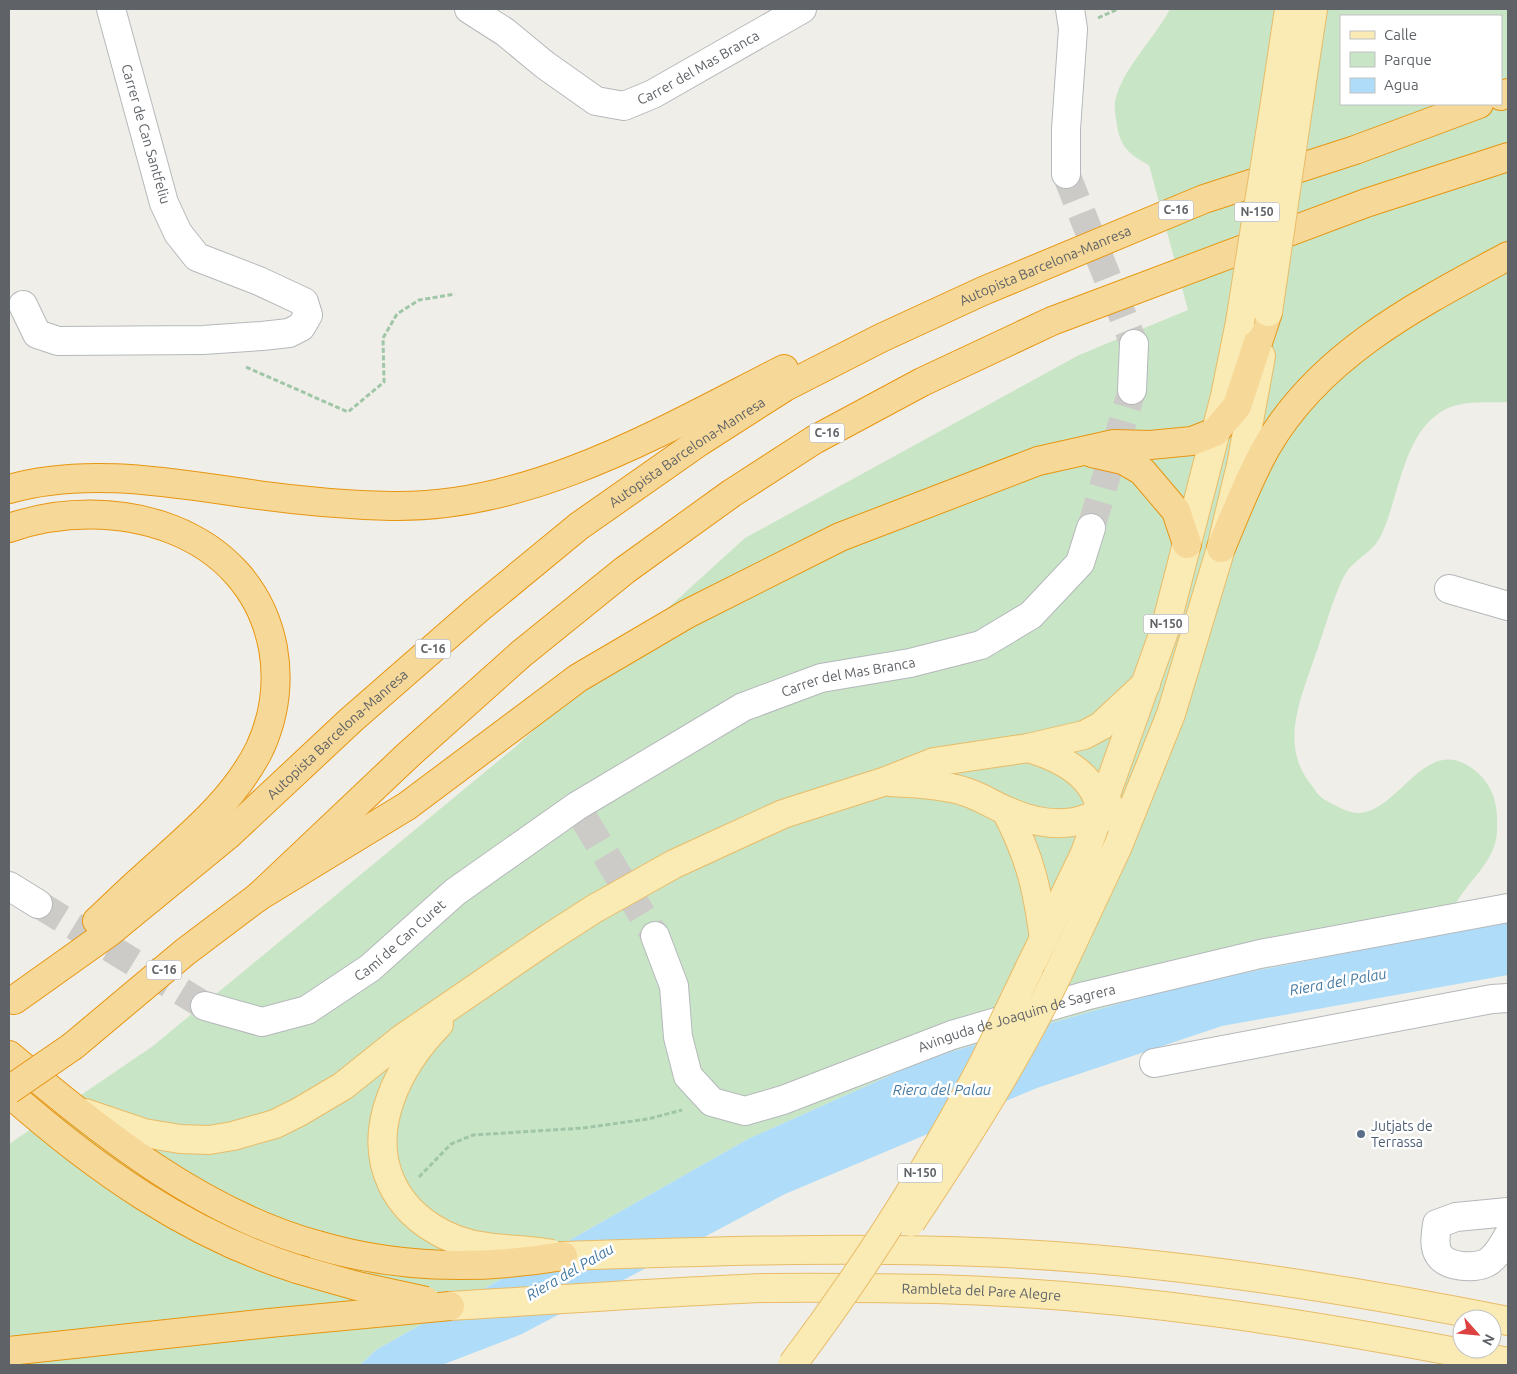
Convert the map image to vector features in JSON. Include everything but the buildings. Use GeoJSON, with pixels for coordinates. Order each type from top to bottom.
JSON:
{"type":"FeatureCollection","features":[{"type":"Feature","properties":{"kind":"highway","name":"Autopista Barcelona-Manresa"},"geometry":{"type":"LineString","coordinates":[[11,1002],[111,931],[226,836],[351,720],[477,610],[579,526],[699,442],[786,387],[881,338],[983,291],[1204,199],[1355,150],[1477,105]]}},
{"type":"Feature","properties":{"kind":"highway","name":"C-16"},"geometry":{"type":"LineString","coordinates":[[9,1091],[72,1046],[185,952],[258,897],[407,756],[521,654],[625,570],[732,493],[814,440],[922,382],[1052,321],[1366,203],[1508,157]]}},
{"type":"Feature","properties":{"kind":"highway"},"geometry":{"type":"LineString","coordinates":[[1221,548],[1266,448],[1308,390],[1340,360],[1381,329],[1508,256]]}},
{"type":"Feature","properties":{"kind":"highway"},"geometry":{"type":"LineString","coordinates":[[258,897],[407,806],[578,678],[687,614],[849,534],[1038,461],[1088,452],[1114,444],[1192,441],[1215,432],[1237,406],[1268,312]]}},
{"type":"Feature","properties":{"kind":"highway"},"geometry":{"type":"LineString","coordinates":[[9,489],[40,482],[116,479],[164,482],[351,504],[418,505],[483,496],[545,481],[590,464],[790,366],[881,338]]}},
{"type":"Feature","properties":{"kind":"highway"},"geometry":{"type":"LineString","coordinates":[[1088,452],[1123,460],[1142,471],[1176,511],[1187,544]]}},
{"type":"Feature","properties":{"kind":"highway"},"geometry":{"type":"LineString","coordinates":[[9,528],[50,518],[101,515],[129,517],[155,523],[192,538],[210,549],[227,564],[254,598],[266,620],[271,638],[276,680],[274,702],[266,732],[248,769],[233,791],[194,833],[144,876],[11,1002]]}},
{"type":"Feature","properties":{"kind":"highway"},"geometry":{"type":"LineString","coordinates":[[9,1055],[72,1108],[174,1181],[261,1226],[317,1245],[387,1260],[428,1265],[482,1266],[523,1263],[564,1256]]}},
{"type":"Feature","properties":{"kind":"highway"},"geometry":{"type":"LineString","coordinates":[[9,1091],[54,1132],[130,1188],[205,1232],[243,1250],[296,1269],[357,1286],[450,1306]]}},
{"type":"Feature","properties":{"kind":"highway"},"geometry":{"type":"LineString","coordinates":[[9,1352],[269,1323],[450,1306]]}},
{"type":"Feature","properties":{"kind":"main road","name":"N-150"},"geometry":{"type":"LineString","coordinates":[[812,1365],[894,1248],[1002,1081],[1032,1029],[1118,846],[1171,714],[1221,548],[1242,465],[1256,395],[1268,312],[1288,98],[1289,9]]}},
{"type":"Feature","properties":{"kind":"main road","name":"N-150"},"geometry":{"type":"LineString","coordinates":[[792,1365],[862,1266],[911,1189],[981,1068],[1085,853],[1101,812],[1165,629],[1225,396],[1288,98],[1313,9]]}},
{"type":"Feature","properties":{"kind":"main road"},"geometry":{"type":"LineString","coordinates":[[72,1108],[144,1133],[180,1139],[209,1140],[254,1131],[291,1116],[322,1099],[342,1086],[403,1038],[594,909],[674,864],[784,814],[886,781],[934,762],[1028,748],[1066,740],[1101,726],[1146,684]]}},
{"type":"Feature","properties":{"kind":"main road"},"geometry":{"type":"LineString","coordinates":[[886,781],[948,787],[966,791],[1006,811],[1026,818],[1048,823],[1072,824],[1086,820],[1101,812],[1123,790],[1171,714]]}},
{"type":"Feature","properties":{"kind":"main road"},"geometry":{"type":"LineString","coordinates":[[1028,748],[1052,755],[1070,764],[1087,780],[1094,791],[1101,812],[1102,843],[1093,900]]}},
{"type":"Feature","properties":{"kind":"main road"},"geometry":{"type":"LineString","coordinates":[[1006,811],[1022,842],[1034,876],[1044,939]]}},
{"type":"Feature","properties":{"kind":"main road"},"geometry":{"type":"LineString","coordinates":[[467,996],[432,1031],[411,1060],[394,1089],[386,1112],[383,1138],[384,1160],[404,1182],[396,1192],[414,1213],[450,1237],[486,1247],[526,1249],[564,1256],[674,1252],[867,1250],[969,1252],[1079,1258],[1234,1275],[1333,1289],[1508,1321]]}},
{"type":"Feature","properties":{"kind":"main road","name":"Rambleta del Pare Alegre"},"geometry":{"type":"LineString","coordinates":[[450,1306],[767,1288],[937,1290],[1034,1294],[1150,1303],[1252,1316],[1382,1337],[1508,1362]]}},
{"type":"Feature","properties":{"kind":"street","name":"Carrer de Can Santfeliu"},"geometry":{"type":"LineString","coordinates":[[23,305],[38,334],[58,341],[203,340],[289,333],[301,327],[308,315],[304,302],[259,281],[197,257],[178,233],[164,203],[111,9]]}},
{"type":"Feature","properties":{"kind":"street","name":"Carrer del Mas Branca"},"geometry":{"type":"LineString","coordinates":[[469,9],[505,32],[545,65],[596,101],[624,106],[653,94],[802,9]]}},
{"type":"Feature","properties":{"kind":"street"},"geometry":{"type":"LineString","coordinates":[[1066,174],[1066,129],[1073,30],[1070,9]]}},
{"type":"Feature","properties":{"kind":"street"},"geometry":{"type":"LineString","coordinates":[[1132,390],[1134,344]]}},
{"type":"Feature","properties":{"kind":"street","name":"Carrer del Mas Branca"},"geometry":{"type":"LineString","coordinates":[[580,812],[743,707],[821,678],[910,663],[981,645],[1031,616],[1080,563],[1091,528]]}},
{"type":"Feature","properties":{"kind":"street"},"geometry":{"type":"LineString","coordinates":[[1449,589],[1508,606]]}},
{"type":"Feature","properties":{"kind":"street","name":"Camí de Can Curet"},"geometry":{"type":"LineString","coordinates":[[205,1006],[262,1022],[307,1010],[370,968],[455,892],[580,812]]}},
{"type":"Feature","properties":{"kind":"street"},"geometry":{"type":"LineString","coordinates":[[9,886],[38,904]]}},
{"type":"Feature","properties":{"kind":"street","name":"Avinguda de Joaquim de Sagrera"},"geometry":{"type":"LineString","coordinates":[[712,1102],[745,1111],[783,1100],[952,1035],[1085,996],[1260,954],[1508,908]]}},
{"type":"Feature","properties":{"kind":"street"},"geometry":{"type":"LineString","coordinates":[[655,936],[674,986],[678,1036],[688,1076],[712,1102]]}},
{"type":"Feature","properties":{"kind":"street"},"geometry":{"type":"LineString","coordinates":[[1154,1063],[1483,1001],[1508,998]]}},
{"type":"Feature","properties":{"kind":"street"},"geometry":{"type":"LineString","coordinates":[[1508,1212],[1456,1217],[1437,1224],[1434,1240],[1439,1255],[1453,1265],[1472,1266],[1486,1263],[1498,1252],[1508,1236]]}},
{"type":"Feature","properties":{"kind":"path"},"geometry":{"type":"LineString","coordinates":[[240,364],[348,412],[384,382],[383,338],[397,314],[419,300],[455,294]]}},
{"type":"Feature","properties":{"kind":"path"},"geometry":{"type":"LineString","coordinates":[[404,1182],[451,1144],[473,1134],[583,1128],[648,1119],[712,1102]]}},
{"type":"Feature","properties":{"kind":"green space"},"geometry":{"type":"Polygon","coordinates":[[[1170,9],[1508,9],[1508,402],[1455,405],[1433,417],[1422,430],[1405,463],[1389,516],[1380,538],[1372,549],[1348,570],[1340,585],[1299,705],[1294,736],[1300,767],[1317,793],[1324,799],[1351,812],[1366,812],[1380,805],[1419,772],[1432,764],[1446,760],[1461,762],[1484,779],[1495,800],[1497,832],[1495,843],[1486,862],[1454,907],[1446,932],[1184,985],[929,1058],[748,1139],[376,1350],[360,1365],[9,1365],[9,1144],[153,1046],[514,748],[745,538],[1079,355],[1188,310],[1149,165],[1136,158],[1127,150],[1118,133],[1115,102],[1118,90],[1131,66],[1170,9]]]}},
{"type":"Feature","properties":{"kind":"water","name":"Riera del Palau"},"geometry":{"type":"Polygon","coordinates":[[[1508,921],[1508,975],[1222,1026],[1037,1088],[785,1194],[522,1334],[442,1365],[360,1365],[376,1350],[748,1139],[929,1058],[1184,985],[1508,921]]]}},
{"type":"Feature","properties":{"kind":"tunnel"},"geometry":{"type":"LineString","coordinates":[[1066,174],[1134,344]]}},
{"type":"Feature","properties":{"kind":"tunnel"},"geometry":{"type":"LineString","coordinates":[[1091,528],[1132,390]]}},
{"type":"Feature","properties":{"kind":"tunnel"},"geometry":{"type":"LineString","coordinates":[[584,819],[655,936]]}},
{"type":"Feature","properties":{"kind":"tunnel"},"geometry":{"type":"LineString","coordinates":[[38,904],[205,1006]]}},
{"type":"Feature","properties":{"kind":"place","name":"Jutjats de Terrassa"},"geometry":{"type":"Point","coordinates":[1361,1134]}}]}
